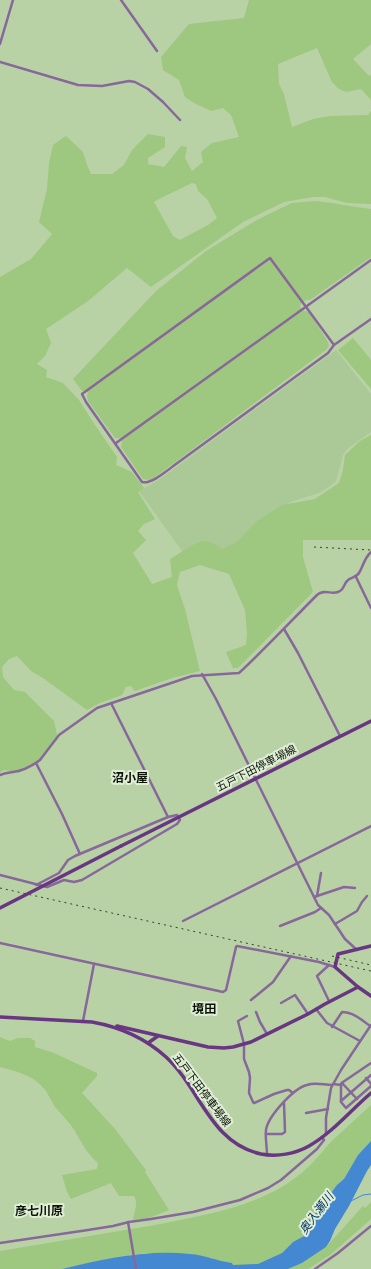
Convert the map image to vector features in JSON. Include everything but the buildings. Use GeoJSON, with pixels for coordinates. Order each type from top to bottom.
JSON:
{"type":"FeatureCollection","features":[{"type":"Feature","properties":{"kind":"main road","name":"五戸下田停車場線"},"geometry":{"type":"LineString","coordinates":[[0,908],[371,721]]}},
{"type":"Feature","properties":{"kind":"main road"},"geometry":{"type":"LineString","coordinates":[[371,946],[338,954],[335,967],[371,996]]}},
{"type":"Feature","properties":{"kind":"main road"},"geometry":{"type":"LineString","coordinates":[[112,1026],[119,1026],[208,1047],[224,1048],[244,1044],[268,1034],[358,987]]}},
{"type":"Feature","properties":{"kind":"main road","name":"五戸下田停車場線"},"geometry":{"type":"LineString","coordinates":[[0,1017],[83,1021],[112,1026],[132,1034],[147,1042],[174,1066],[209,1117],[225,1135],[239,1146],[267,1155],[278,1155],[308,1147],[326,1134],[371,1093]]}},
{"type":"Feature","properties":{"kind":"main road"},"geometry":{"type":"LineString","coordinates":[[147,1042],[150,1034]]}},
{"type":"Feature","properties":{"kind":"main road"},"geometry":{"type":"LineString","coordinates":[[147,1042],[158,1036]]}},
{"type":"Feature","properties":{"kind":"street"},"geometry":{"type":"LineString","coordinates":[[0,44],[13,0]]}},
{"type":"Feature","properties":{"kind":"street"},"geometry":{"type":"LineString","coordinates":[[121,0],[157,51]]}},
{"type":"Feature","properties":{"kind":"street"},"geometry":{"type":"LineString","coordinates":[[0,62],[78,85],[102,86],[129,81],[135,82],[148,89],[180,120]]}},
{"type":"Feature","properties":{"kind":"street"},"geometry":{"type":"LineString","coordinates":[[334,345],[270,258],[82,394],[86,402],[142,482],[147,483],[162,474],[304,371],[328,353],[334,345],[371,319]]}},
{"type":"Feature","properties":{"kind":"street"},"geometry":{"type":"LineString","coordinates":[[116,443],[371,260]]}},
{"type":"Feature","properties":{"kind":"street"},"geometry":{"type":"LineString","coordinates":[[0,775],[6,772],[12,772],[29,767],[36,763],[59,735],[97,708],[192,676],[202,674],[239,673],[318,594],[327,591],[337,593],[340,591],[347,581],[359,573],[364,560],[371,552]]}},
{"type":"Feature","properties":{"kind":"street"},"geometry":{"type":"LineString","coordinates":[[356,576],[371,608]]}},
{"type":"Feature","properties":{"kind":"street"},"geometry":{"type":"LineString","coordinates":[[284,629],[298,653],[340,736]]}},
{"type":"Feature","properties":{"kind":"street"},"geometry":{"type":"LineString","coordinates":[[202,674],[321,908],[325,910],[345,939],[357,950]]}},
{"type":"Feature","properties":{"kind":"street"},"geometry":{"type":"LineString","coordinates":[[111,703],[168,817]]}},
{"type":"Feature","properties":{"kind":"street"},"geometry":{"type":"LineString","coordinates":[[36,763],[62,814],[80,854]]}},
{"type":"Feature","properties":{"kind":"street"},"geometry":{"type":"LineString","coordinates":[[0,875],[47,887],[64,880],[74,882],[82,880],[180,821],[175,815],[168,817],[80,854],[68,860],[60,872],[36,884]]}},
{"type":"Feature","properties":{"kind":"street"},"geometry":{"type":"LineString","coordinates":[[183,920],[371,826]]}},
{"type":"Feature","properties":{"kind":"street"},"geometry":{"type":"LineString","coordinates":[[316,896],[321,873]]}},
{"type":"Feature","properties":{"kind":"street"},"geometry":{"type":"LineString","coordinates":[[316,896],[344,887],[355,888]]}},
{"type":"Feature","properties":{"kind":"street"},"geometry":{"type":"LineString","coordinates":[[335,924],[357,911],[367,896]]}},
{"type":"Feature","properties":{"kind":"street"},"geometry":{"type":"LineString","coordinates":[[280,926],[315,912],[321,908]]}},
{"type":"Feature","properties":{"kind":"street"},"geometry":{"type":"LineString","coordinates":[[0,943],[223,992],[226,990],[237,946],[291,956],[335,967]]}},
{"type":"Feature","properties":{"kind":"street"},"geometry":{"type":"LineString","coordinates":[[251,1000],[273,982],[291,956]]}},
{"type":"Feature","properties":{"kind":"street"},"geometry":{"type":"LineString","coordinates":[[83,1021],[94,964]]}},
{"type":"Feature","properties":{"kind":"street"},"geometry":{"type":"LineString","coordinates":[[329,965],[317,976],[329,1001]]}},
{"type":"Feature","properties":{"kind":"street"},"geometry":{"type":"LineString","coordinates":[[281,1003],[295,995],[308,1014]]}},
{"type":"Feature","properties":{"kind":"street"},"geometry":{"type":"LineString","coordinates":[[316,1009],[325,1021],[332,1027],[360,1041]]}},
{"type":"Feature","properties":{"kind":"street"},"geometry":{"type":"LineString","coordinates":[[256,1012],[260,1022],[268,1034]]}},
{"type":"Feature","properties":{"kind":"street"},"geometry":{"type":"LineString","coordinates":[[326,1134],[328,1100],[332,1085],[371,1025],[350,1013],[342,1012],[332,1027]]}},
{"type":"Feature","properties":{"kind":"street"},"geometry":{"type":"LineString","coordinates":[[248,1016],[238,1021],[244,1044],[244,1059],[250,1078],[249,1093],[253,1102],[254,1103],[287,1090],[293,1093]]}},
{"type":"Feature","properties":{"kind":"street"},"geometry":{"type":"LineString","coordinates":[[267,1155],[266,1130],[268,1122],[293,1093],[310,1084],[342,1084],[371,1063]]}},
{"type":"Feature","properties":{"kind":"street"},"geometry":{"type":"LineString","coordinates":[[341,1101],[371,1075]]}},
{"type":"Feature","properties":{"kind":"street"},"geometry":{"type":"LineString","coordinates":[[342,1084],[341,1101],[346,1108],[371,1085],[366,1078]]}},
{"type":"Feature","properties":{"kind":"street"},"geometry":{"type":"LineString","coordinates":[[342,1084],[357,1098]]}},
{"type":"Feature","properties":{"kind":"street"},"geometry":{"type":"LineString","coordinates":[[266,1134],[282,1134],[285,1132],[284,1102]]}},
{"type":"Feature","properties":{"kind":"street"},"geometry":{"type":"LineString","coordinates":[[306,1113],[328,1109]]}},
{"type":"Feature","properties":{"kind":"street"},"geometry":{"type":"LineString","coordinates":[[0,1243],[113,1226],[202,1210],[240,1200],[281,1180],[317,1149],[324,1140],[322,1137]]}},
{"type":"Feature","properties":{"kind":"street"},"geometry":{"type":"LineString","coordinates":[[128,1223],[136,1269]]}},
{"type":"Feature","properties":{"kind":"street"},"geometry":{"type":"LineString","coordinates":[[315,1269],[338,1253],[371,1226]]}},
{"type":"Feature","properties":{"kind":"shaded area"},"geometry":{"type":"Polygon","coordinates":[[[249,0],[371,0],[371,44],[353,59],[369,76],[371,75],[371,100],[361,89],[346,92],[339,89],[332,82],[317,48],[278,64],[279,84],[284,94],[292,127],[313,119],[330,116],[368,115],[371,111],[371,204],[347,203],[325,197],[313,197],[284,202],[243,222],[151,287],[127,268],[88,301],[46,329],[51,343],[45,356],[37,364],[47,370],[46,377],[63,383],[79,400],[117,457],[116,465],[132,472],[144,488],[138,492],[155,519],[144,524],[138,531],[146,540],[133,553],[152,584],[172,577],[170,559],[192,546],[200,542],[207,541],[222,549],[237,542],[257,521],[282,505],[315,499],[339,483],[345,455],[360,441],[371,435],[371,540],[303,540],[303,557],[313,592],[238,668],[233,668],[226,652],[246,645],[247,634],[245,610],[229,574],[200,565],[180,572],[177,585],[185,609],[200,671],[172,678],[135,691],[131,686],[126,687],[122,695],[100,703],[87,710],[31,671],[17,656],[9,659],[2,667],[3,677],[14,690],[25,692],[54,721],[58,739],[36,763],[19,773],[4,770],[0,773],[0,277],[31,259],[52,234],[39,222],[47,189],[49,163],[53,145],[66,136],[83,152],[91,174],[112,174],[124,165],[132,150],[148,134],[165,137],[165,147],[148,158],[148,164],[164,167],[181,146],[187,147],[185,158],[192,171],[203,162],[201,152],[212,143],[239,137],[231,115],[223,108],[211,111],[185,97],[179,80],[163,70],[161,57],[189,24],[244,18],[249,0]],[[192,183],[154,202],[173,236],[180,240],[208,225],[217,218],[207,199],[198,191],[196,184],[192,183]]]}},
{"type":"Feature","properties":{"kind":"shaded area"},"geometry":{"type":"Polygon","coordinates":[[[314,201],[371,209],[371,257],[310,300],[306,300],[301,303],[300,307],[309,312],[329,346],[326,350],[162,472],[150,480],[143,479],[121,447],[122,442],[119,438],[115,438],[88,401],[88,393],[86,391],[82,391],[73,379],[156,291],[206,251],[255,221],[292,203],[314,201]]]}},
{"type":"Feature","properties":{"kind":"shaded area"},"geometry":{"type":"Polygon","coordinates":[[[353,338],[371,360],[371,389],[338,350],[353,338]]]}},
{"type":"Feature","properties":{"kind":"shaded area"},"geometry":{"type":"Polygon","coordinates":[[[336,350],[371,394],[371,432],[347,449],[343,455],[336,481],[319,493],[293,501],[282,507],[235,552],[190,556],[182,551],[139,491],[157,481],[336,350]]]}},
{"type":"Feature","properties":{"kind":"shaded area"},"geometry":{"type":"Polygon","coordinates":[[[0,1037],[10,1041],[18,1038],[30,1038],[35,1041],[35,1047],[54,1053],[97,1073],[97,1076],[82,1093],[115,1129],[146,1170],[145,1172],[169,1210],[149,1218],[133,1220],[136,1205],[134,1196],[119,1196],[111,1183],[71,1199],[67,1192],[62,1175],[97,1169],[98,1163],[82,1144],[73,1128],[55,1107],[46,1091],[36,1081],[25,1075],[0,1067],[0,1037]]]}},
{"type":"Feature","properties":{"kind":"shaded area"},"geometry":{"type":"Polygon","coordinates":[[[371,1105],[371,1141],[358,1155],[344,1179],[309,1220],[309,1226],[304,1236],[293,1242],[282,1253],[258,1265],[233,1265],[232,1263],[190,1254],[144,1253],[62,1269],[0,1269],[0,1251],[189,1218],[222,1211],[255,1200],[285,1185],[301,1174],[332,1140],[371,1105]]]}},
{"type":"Feature","properties":{"kind":"shaded area"},"geometry":{"type":"Polygon","coordinates":[[[371,1202],[371,1219],[330,1255],[308,1269],[288,1269],[302,1263],[326,1247],[363,1206],[365,1208],[371,1202]]]}},
{"type":"Feature","properties":{"kind":"water","name":"奥入瀬川"},"geometry":{"type":"Polygon","coordinates":[[[371,1141],[371,1165],[335,1229],[330,1241],[326,1247],[302,1263],[288,1269],[62,1269],[126,1256],[158,1253],[195,1255],[232,1263],[233,1265],[258,1264],[282,1253],[293,1242],[304,1236],[309,1226],[309,1220],[337,1185],[344,1179],[358,1155],[371,1141]]]}},
{"type":"Feature","properties":{"kind":"waterway"},"geometry":{"type":"LineString","coordinates":[[351,1201],[363,1195],[371,1194]]}},
{"type":"Feature","properties":{"kind":"railway"},"geometry":{"type":"LineString","coordinates":[[314,547],[371,550]]}},
{"type":"Feature","properties":{"kind":"railway"},"geometry":{"type":"LineString","coordinates":[[0,888],[371,971]]}},
{"type":"Feature","properties":{"kind":"railway"},"geometry":{"type":"LineString","coordinates":[[332,956],[371,965]]}},
{"type":"Feature","properties":{"kind":"district","name":"沼小屋"},"geometry":{"type":"Point","coordinates":[130,777]}},
{"type":"Feature","properties":{"kind":"district","name":"境田"},"geometry":{"type":"Point","coordinates":[204,1008]}},
{"type":"Feature","properties":{"kind":"district","name":"彦七川原"},"geometry":{"type":"Point","coordinates":[39,1210]}}]}
